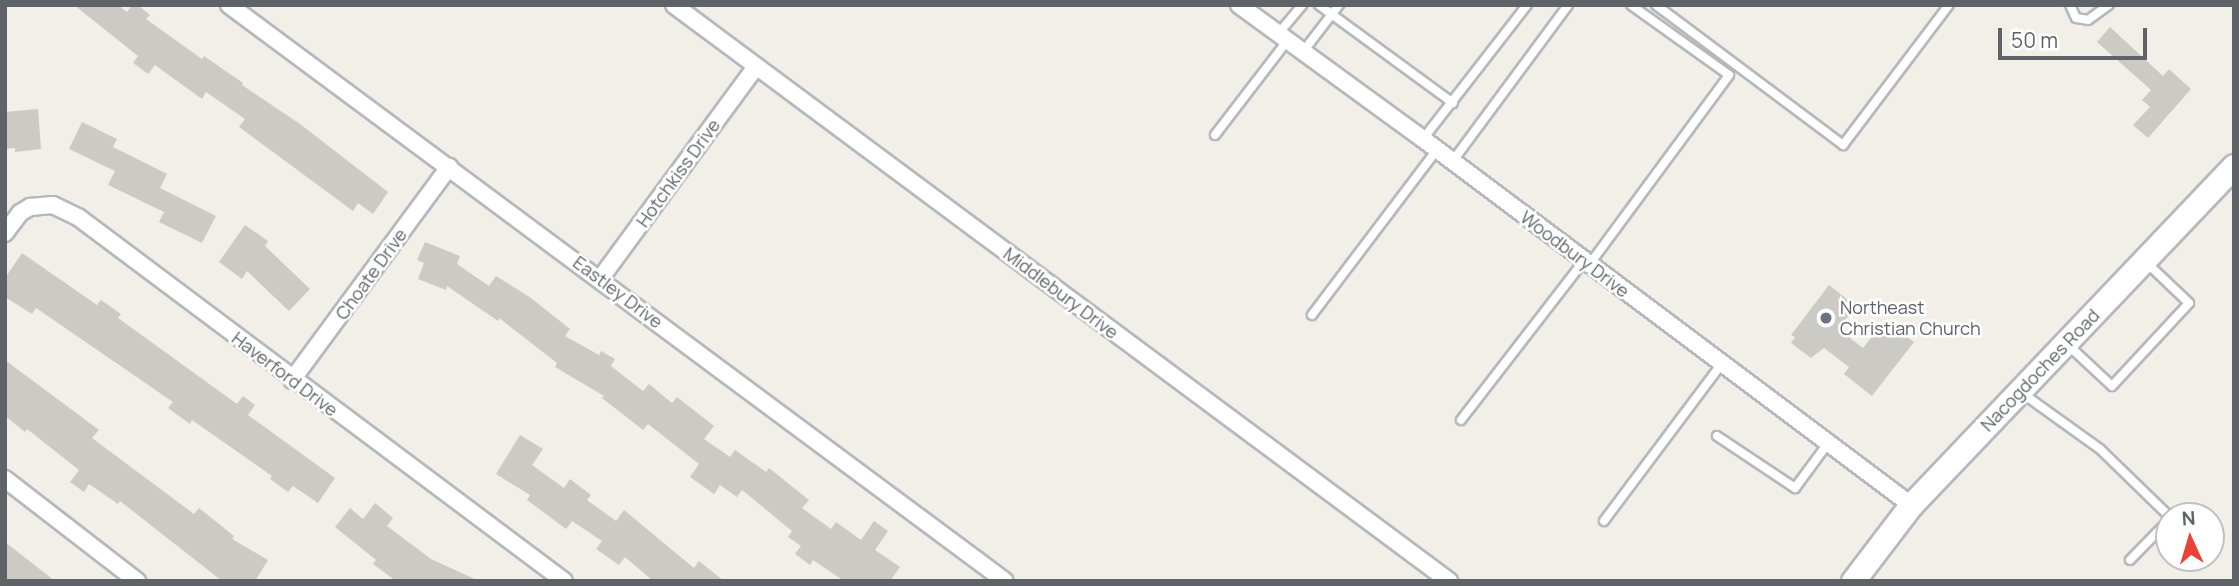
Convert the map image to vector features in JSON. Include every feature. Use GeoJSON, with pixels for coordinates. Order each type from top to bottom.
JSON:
{"type":"FeatureCollection","features":[{"type":"Feature","properties":{"kind":"main road","name":"Nacogdoches Road"},"geometry":{"type":"LineString","coordinates":[[1853,581],[1911,505],[2234,166]]}},
{"type":"Feature","properties":{"kind":"street","name":"Eastley Drive"},"geometry":{"type":"LineString","coordinates":[[229,5],[1005,581]]}},
{"type":"Feature","properties":{"kind":"street","name":"Middlebury Drive"},"geometry":{"type":"LineString","coordinates":[[674,5],[1449,581]]}},
{"type":"Feature","properties":{"kind":"street","name":"Woodbury Drive"},"geometry":{"type":"LineString","coordinates":[[1238,5],[1423,139],[1911,505]]}},
{"type":"Feature","properties":{"kind":"street","name":"Hotchkiss Drive"},"geometry":{"type":"LineString","coordinates":[[600,279],[756,66]]}},
{"type":"Feature","properties":{"kind":"street","name":"Choate Drive"},"geometry":{"type":"LineString","coordinates":[[292,380],[449,167]]}},
{"type":"Feature","properties":{"kind":"street","name":"Haverford Drive"},"geometry":{"type":"LineString","coordinates":[[5,233],[20,213],[30,207],[53,205],[78,217],[292,380],[564,581]]}},
{"type":"Feature","properties":{"kind":"street"},"geometry":{"type":"LineString","coordinates":[[5,479],[137,581]]}},
{"type":"Feature","properties":{"kind":"lane"},"geometry":{"type":"LineString","coordinates":[[1215,135],[1302,5]]}},
{"type":"Feature","properties":{"kind":"lane"},"geometry":{"type":"LineString","coordinates":[[1319,5],[1453,103]]}},
{"type":"Feature","properties":{"kind":"lane"},"geometry":{"type":"LineString","coordinates":[[1302,53],[1339,5]]}},
{"type":"Feature","properties":{"kind":"lane"},"geometry":{"type":"LineString","coordinates":[[1423,139],[1527,5]]}},
{"type":"Feature","properties":{"kind":"lane"},"geometry":{"type":"LineString","coordinates":[[1452,162],[1567,5]]}},
{"type":"Feature","properties":{"kind":"lane"},"geometry":{"type":"LineString","coordinates":[[1461,421],[1729,75],[1631,5]]}},
{"type":"Feature","properties":{"kind":"lane"},"geometry":{"type":"LineString","coordinates":[[1657,5],[1843,145],[1949,5]]}},
{"type":"Feature","properties":{"kind":"lane"},"geometry":{"type":"LineString","coordinates":[[2070,5],[2076,19],[2088,20],[2109,5]]}},
{"type":"Feature","properties":{"kind":"lane"},"geometry":{"type":"LineString","coordinates":[[1312,314],[1437,150]]}},
{"type":"Feature","properties":{"kind":"lane"},"geometry":{"type":"LineString","coordinates":[[2066,343],[2112,386],[2189,303],[2144,260]]}},
{"type":"Feature","properties":{"kind":"lane"},"geometry":{"type":"LineString","coordinates":[[1604,521],[1721,363]]}},
{"type":"Feature","properties":{"kind":"lane"},"geometry":{"type":"LineString","coordinates":[[2020,391],[2100,449],[2138,482],[2155,502]]}},
{"type":"Feature","properties":{"kind":"lane"},"geometry":{"type":"LineString","coordinates":[[1717,436],[1795,488],[1829,442]]}},
{"type":"Feature","properties":{"kind":"lane"},"geometry":{"type":"LineString","coordinates":[[2130,560],[2155,533]]}},
{"type":"Feature","properties":{"kind":"building"},"geometry":{"type":"Polygon","coordinates":[[[74,5],[118,5],[127,12],[132,5],[138,5],[150,15],[146,19],[202,59],[204,56],[243,83],[242,85],[300,124],[388,192],[373,214],[358,203],[353,211],[239,127],[245,119],[206,92],[202,99],[155,65],[148,74],[133,63],[138,56],[74,5]]]}},
{"type":"Feature","properties":{"kind":"building"},"geometry":{"type":"Polygon","coordinates":[[[2110,27],[2163,76],[2169,69],[2191,89],[2148,138],[2133,125],[2150,107],[2142,100],[2151,90],[2097,42],[2110,27]]]}},
{"type":"Feature","properties":{"kind":"building"},"geometry":{"type":"Polygon","coordinates":[[[38,109],[41,149],[15,152],[15,148],[5,149],[5,112],[38,109]]]}},
{"type":"Feature","properties":{"kind":"building"},"geometry":{"type":"Polygon","coordinates":[[[82,122],[117,139],[113,147],[167,174],[160,188],[216,216],[202,243],[159,222],[164,212],[108,185],[115,171],[69,149],[82,122]]]}},
{"type":"Feature","properties":{"kind":"building"},"geometry":{"type":"Polygon","coordinates":[[[245,225],[268,241],[265,246],[310,289],[289,311],[247,271],[242,279],[219,262],[245,225]]]}},
{"type":"Feature","properties":{"kind":"building"},"geometry":{"type":"Polygon","coordinates":[[[425,242],[460,256],[457,264],[489,286],[496,276],[531,298],[570,329],[565,336],[599,355],[601,351],[615,359],[611,366],[643,391],[649,384],[672,403],[677,397],[714,426],[704,439],[730,457],[735,450],[766,472],[769,468],[809,500],[802,508],[831,529],[836,522],[861,540],[874,521],[888,531],[875,550],[900,567],[890,581],[844,581],[813,560],[810,565],[795,554],[801,546],[788,537],[792,531],[742,490],[737,497],[720,485],[714,494],[690,477],[699,464],[648,424],[643,430],[602,398],[604,396],[555,367],[557,363],[499,318],[498,321],[447,286],[446,290],[418,279],[424,263],[417,260],[425,242]]]}},
{"type":"Feature","properties":{"kind":"building"},"geometry":{"type":"Polygon","coordinates":[[[22,253],[97,305],[101,300],[121,314],[118,318],[237,404],[243,396],[255,405],[248,415],[335,478],[318,503],[293,486],[288,492],[270,479],[272,476],[192,420],[190,424],[168,408],[173,402],[36,308],[32,314],[5,297],[5,278],[22,253]]]}},
{"type":"Feature","properties":{"kind":"building"},"geometry":{"type":"Polygon","coordinates":[[[1829,285],[1856,306],[1838,329],[1863,348],[1885,320],[1914,342],[1872,396],[1844,374],[1849,367],[1824,348],[1811,358],[1791,343],[1795,337],[1791,335],[1829,285]]]}},
{"type":"Feature","properties":{"kind":"building"},"geometry":{"type":"Polygon","coordinates":[[[5,360],[99,430],[92,438],[194,514],[199,508],[234,536],[232,539],[268,560],[255,581],[222,581],[120,501],[118,504],[89,484],[84,492],[70,482],[79,470],[27,429],[25,432],[5,416],[5,360]]]}},
{"type":"Feature","properties":{"kind":"building"},"geometry":{"type":"Polygon","coordinates":[[[520,435],[543,449],[532,465],[564,488],[570,479],[591,495],[587,500],[616,521],[624,510],[694,568],[699,561],[724,581],[653,581],[625,557],[619,565],[596,549],[602,541],[572,521],[566,529],[527,500],[530,495],[496,474],[520,435]]]}},
{"type":"Feature","properties":{"kind":"building"},"geometry":{"type":"Polygon","coordinates":[[[375,503],[393,518],[387,526],[431,559],[479,581],[396,581],[373,564],[376,560],[335,527],[350,508],[363,519],[375,503]]]}},
{"type":"Feature","properties":{"kind":"building"},"geometry":{"type":"Polygon","coordinates":[[[5,542],[55,581],[5,581],[5,542]]]}},
{"type":"Feature","properties":{"kind":"place","name":"Northeast Christian Church"},"geometry":{"type":"Point","coordinates":[1826,318]}}]}
